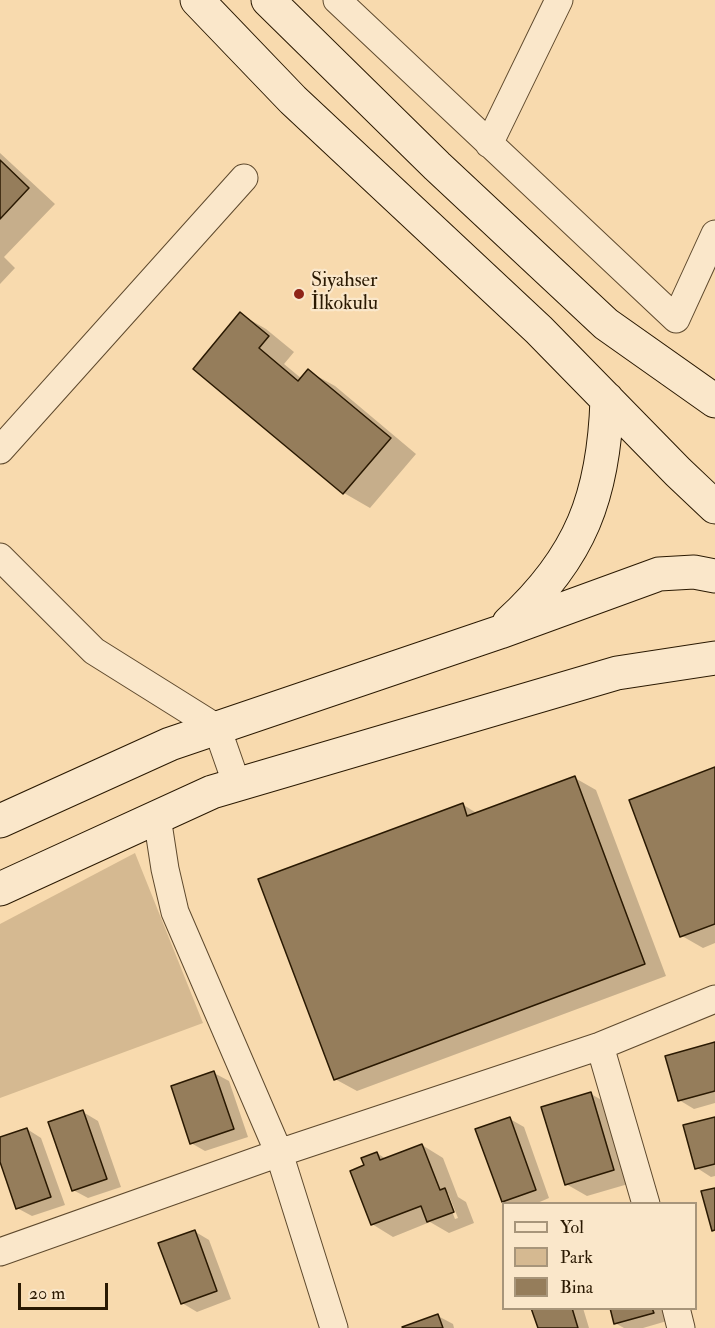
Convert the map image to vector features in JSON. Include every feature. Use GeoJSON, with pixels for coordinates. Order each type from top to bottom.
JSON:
{"type":"FeatureCollection","features":[{"type":"Feature","properties":{"kind":"main road"},"geometry":{"type":"LineString","coordinates":[[197,0],[293,100],[539,330],[715,507]]}},
{"type":"Feature","properties":{"kind":"main road"},"geometry":{"type":"LineString","coordinates":[[268,0],[437,166],[606,324],[715,401]]}},
{"type":"Feature","properties":{"kind":"main road"},"geometry":{"type":"LineString","coordinates":[[500,632],[535,600],[572,550],[580,533],[594,496],[601,467],[606,433],[607,399]]}},
{"type":"Feature","properties":{"kind":"main road"},"geometry":{"type":"LineString","coordinates":[[0,821],[170,744],[500,632],[658,574],[694,572],[715,576]]}},
{"type":"Feature","properties":{"kind":"main road"},"geometry":{"type":"LineString","coordinates":[[0,889],[212,792],[617,673],[715,658]]}},
{"type":"Feature","properties":{"kind":"street"},"geometry":{"type":"LineString","coordinates":[[337,0],[676,320],[715,234]]}},
{"type":"Feature","properties":{"kind":"street"},"geometry":{"type":"LineString","coordinates":[[489,144],[559,0]]}},
{"type":"Feature","properties":{"kind":"street"},"geometry":{"type":"LineString","coordinates":[[0,450],[244,178]]}},
{"type":"Feature","properties":{"kind":"street"},"geometry":{"type":"LineString","coordinates":[[0,557],[94,651],[217,728],[237,784]]}},
{"type":"Feature","properties":{"kind":"street"},"geometry":{"type":"LineString","coordinates":[[157,817],[165,869],[175,912],[279,1153],[334,1328]]}},
{"type":"Feature","properties":{"kind":"street"},"geometry":{"type":"LineString","coordinates":[[0,1252],[279,1153],[600,1046],[715,999]]}},
{"type":"Feature","properties":{"kind":"street"},"geometry":{"type":"LineString","coordinates":[[600,1046],[646,1202]]}},
{"type":"Feature","properties":{"kind":"street"},"geometry":{"type":"LineString","coordinates":[[676,1310],[681,1328]]}},
{"type":"Feature","properties":{"kind":"green space"},"geometry":{"type":"Polygon","coordinates":[[[135,853],[203,1023],[0,1098],[0,924],[135,853]]]}},
{"type":"Feature","properties":{"kind":"building"},"geometry":{"type":"Polygon","coordinates":[[[0,160],[29,188],[0,219],[0,160]]]}},
{"type":"Feature","properties":{"kind":"building"},"geometry":{"type":"Polygon","coordinates":[[[240,312],[269,336],[259,348],[298,381],[308,369],[391,438],[343,494],[193,369],[240,312]]]}},
{"type":"Feature","properties":{"kind":"building"},"geometry":{"type":"Polygon","coordinates":[[[715,767],[715,924],[680,937],[629,800],[715,767]]]}},
{"type":"Feature","properties":{"kind":"building"},"geometry":{"type":"Polygon","coordinates":[[[575,776],[645,964],[334,1080],[258,879],[463,803],[467,816],[575,776]]]}},
{"type":"Feature","properties":{"kind":"building"},"geometry":{"type":"Polygon","coordinates":[[[715,1042],[715,1091],[678,1101],[665,1056],[715,1042]]]}},
{"type":"Feature","properties":{"kind":"building"},"geometry":{"type":"Polygon","coordinates":[[[214,1071],[234,1129],[190,1144],[171,1086],[214,1071]]]}},
{"type":"Feature","properties":{"kind":"building"},"geometry":{"type":"Polygon","coordinates":[[[591,1092],[614,1170],[565,1185],[541,1107],[591,1092]]]}},
{"type":"Feature","properties":{"kind":"building"},"geometry":{"type":"Polygon","coordinates":[[[83,1110],[107,1179],[72,1191],[48,1122],[83,1110]]]}},
{"type":"Feature","properties":{"kind":"building"},"geometry":{"type":"Polygon","coordinates":[[[510,1117],[536,1190],[502,1202],[475,1129],[510,1117]]]}},
{"type":"Feature","properties":{"kind":"building"},"geometry":{"type":"Polygon","coordinates":[[[715,1117],[715,1164],[695,1169],[683,1125],[715,1117]]]}},
{"type":"Feature","properties":{"kind":"building"},"geometry":{"type":"Polygon","coordinates":[[[27,1128],[51,1197],[16,1209],[0,1162],[0,1137],[27,1128]]]}},
{"type":"Feature","properties":{"kind":"building"},"geometry":{"type":"Polygon","coordinates":[[[422,1144],[440,1190],[445,1188],[454,1212],[427,1222],[421,1206],[371,1225],[350,1171],[364,1165],[361,1158],[377,1152],[380,1160],[422,1144]]]}},
{"type":"Feature","properties":{"kind":"building"},"geometry":{"type":"Polygon","coordinates":[[[715,1188],[715,1230],[712,1231],[701,1191],[715,1188]]]}},
{"type":"Feature","properties":{"kind":"building"},"geometry":{"type":"Polygon","coordinates":[[[195,1230],[217,1291],[181,1304],[158,1243],[195,1230]]]}},
{"type":"Feature","properties":{"kind":"building"},"geometry":{"type":"Polygon","coordinates":[[[532,1310],[573,1310],[578,1328],[538,1328],[532,1310]]]}},
{"type":"Feature","properties":{"kind":"building"},"geometry":{"type":"Polygon","coordinates":[[[610,1310],[653,1310],[654,1313],[614,1324],[610,1310]]]}},
{"type":"Feature","properties":{"kind":"building"},"geometry":{"type":"Polygon","coordinates":[[[438,1314],[443,1328],[402,1327],[438,1314]]]}},
{"type":"Feature","properties":{"kind":"place","name":"Siyahser İlkokulu"},"geometry":{"type":"Point","coordinates":[299,294]}}]}
